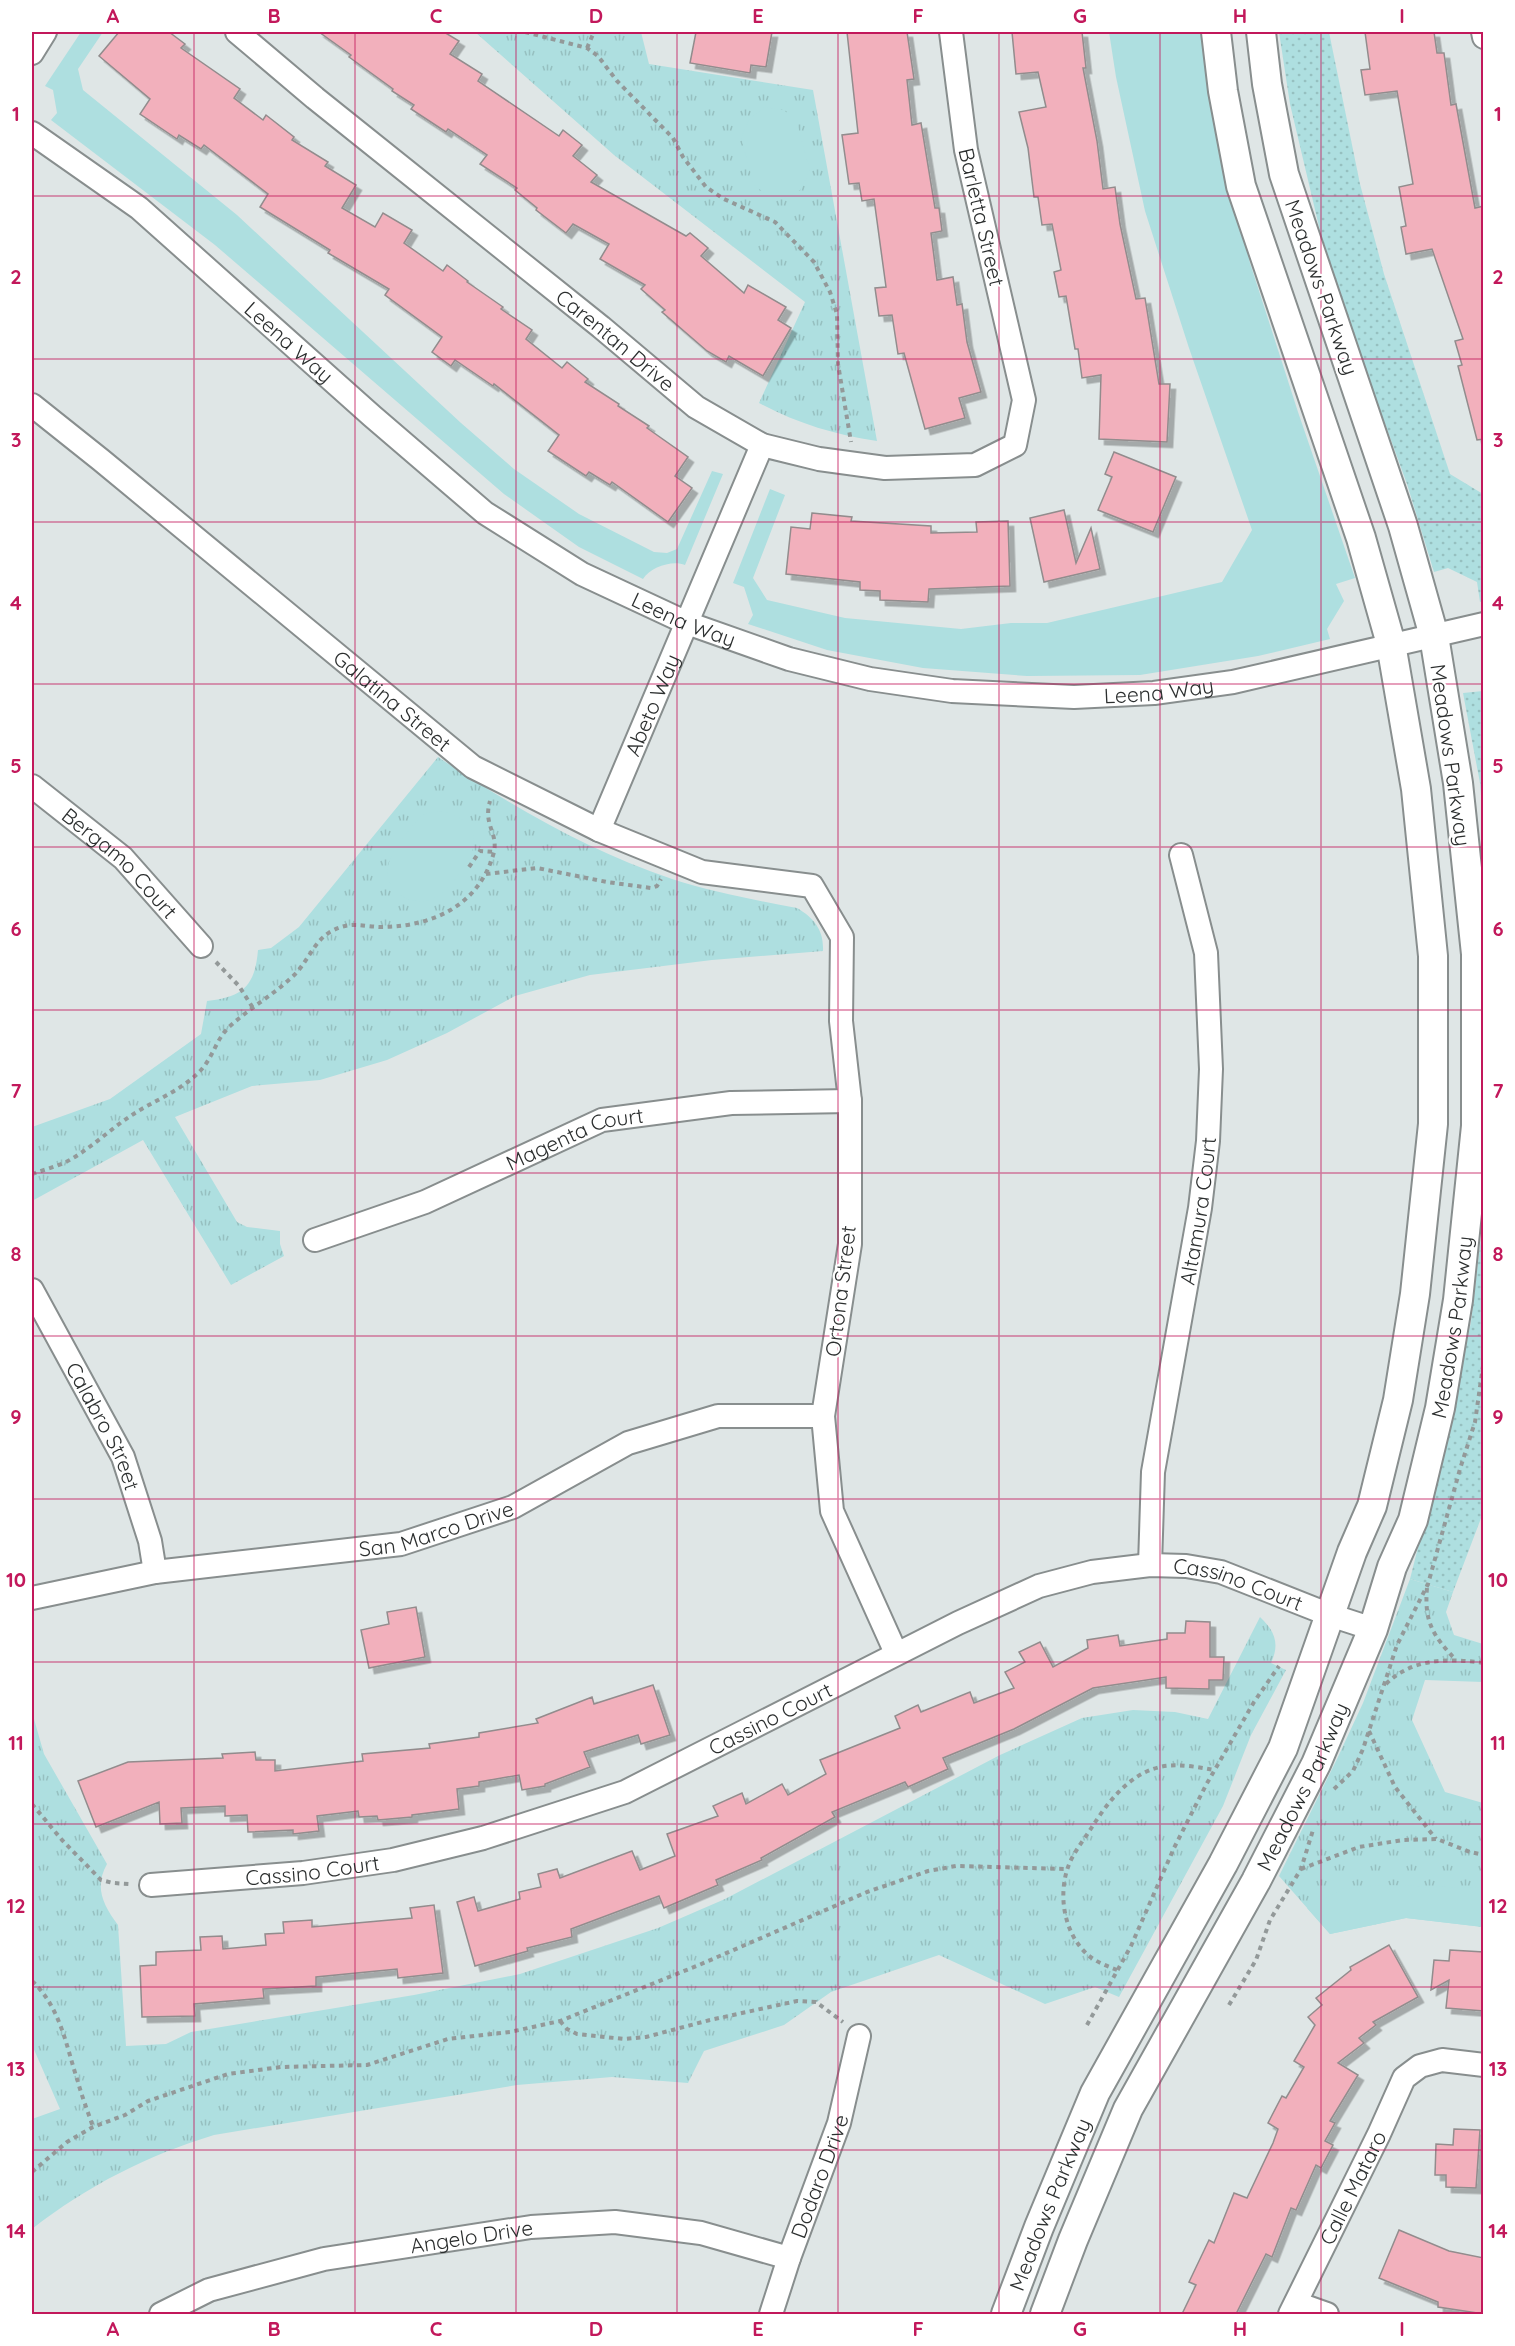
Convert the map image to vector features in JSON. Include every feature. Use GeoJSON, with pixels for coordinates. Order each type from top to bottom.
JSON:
{"type":"FeatureCollection","features":[{"type":"Feature","properties":{"kind":"main road","name":"Meadows Parkway"},"geometry":{"type":"LineString","coordinates":[[1006,2314],[1039,2227],[1095,2093],[1223,1864],[1283,1749],[1352,1552],[1372,1506],[1398,1400],[1415,1294],[1433,1124],[1433,956],[1416,789],[1391,644],[1361,538],[1241,186],[1223,91],[1216,32]]}},
{"type":"Feature","properties":{"kind":"main road","name":"Meadows Parkway"},"geometry":{"type":"LineString","coordinates":[[1045,2314],[1073,2240],[1128,2109],[1256,1881],[1311,1775],[1373,1629],[1392,1567],[1413,1520],[1440,1408],[1458,1300],[1476,1126],[1476,954],[1458,783],[1434,636],[1403,526],[1284,174],[1267,84],[1261,32]]}},
{"type":"Feature","properties":{"kind":"street"},"geometry":{"type":"LineString","coordinates":[[32,53],[45,32]]}},
{"type":"Feature","properties":{"kind":"street","name":"Carentan Drive"},"geometry":{"type":"LineString","coordinates":[[237,32],[315,98],[601,327],[696,407],[762,445],[819,459],[885,468],[975,465],[1015,445],[1024,400]]}},
{"type":"Feature","properties":{"kind":"street","name":"Barletta Street"},"geometry":{"type":"LineString","coordinates":[[951,32],[966,150],[1024,400]]}},
{"type":"Feature","properties":{"kind":"street"},"geometry":{"type":"LineString","coordinates":[[1483,32],[1484,37]]}},
{"type":"Feature","properties":{"kind":"street","name":"Leena Way"},"geometry":{"type":"LineString","coordinates":[[32,133],[139,208],[372,416],[485,513],[582,574],[687,623],[789,659],[870,679],[952,691],[1074,697],[1154,693],[1233,682],[1484,624]]}},
{"type":"Feature","properties":{"kind":"street","name":"Galatina Street"},"geometry":{"type":"LineString","coordinates":[[32,405],[473,767],[599,830],[702,872],[812,886]]}},
{"type":"Feature","properties":{"kind":"street","name":"Abeto Way"},"geometry":{"type":"LineString","coordinates":[[599,830],[762,445]]}},
{"type":"Feature","properties":{"kind":"street","name":"Bergamo Court"},"geometry":{"type":"LineString","coordinates":[[32,786],[123,858],[201,946]]}},
{"type":"Feature","properties":{"kind":"street","name":"Altamura Court"},"geometry":{"type":"LineString","coordinates":[[1150,1565],[1152,1472],[1200,1208],[1208,1141],[1211,1069],[1206,953],[1181,855]]}},
{"type":"Feature","properties":{"kind":"street","name":"Ortona Street"},"geometry":{"type":"LineString","coordinates":[[812,886],[842,937],[841,1021],[850,1101],[850,1244],[822,1416],[832,1511],[896,1653]]}},
{"type":"Feature","properties":{"kind":"street","name":"Magenta Court"},"geometry":{"type":"LineString","coordinates":[[315,1240],[425,1202],[602,1120],[731,1103],[850,1101]]}},
{"type":"Feature","properties":{"kind":"street","name":"Calabro Street"},"geometry":{"type":"LineString","coordinates":[[32,1290],[123,1457],[150,1541],[155,1572]]}},
{"type":"Feature","properties":{"kind":"street","name":"San Marco Drive"},"geometry":{"type":"LineString","coordinates":[[32,1598],[155,1572],[401,1544],[513,1507],[628,1443],[718,1416],[822,1416]]}},
{"type":"Feature","properties":{"kind":"street","name":"Cassino Court"},"geometry":{"type":"LineString","coordinates":[[152,1885],[303,1873],[393,1860],[483,1838],[625,1792],[896,1653],[1039,1586],[1092,1572],[1150,1565],[1186,1566],[1221,1572],[1330,1615],[1373,1629]]}},
{"type":"Feature","properties":{"kind":"street","name":"Dodaro Drive"},"geometry":{"type":"LineString","coordinates":[[771,2314],[789,2258],[839,2123],[859,2036]]}},
{"type":"Feature","properties":{"kind":"street","name":"Calle Mataro"},"geometry":{"type":"LineString","coordinates":[[1293,2309],[1404,2078],[1420,2066],[1442,2060],[1484,2066]]}},
{"type":"Feature","properties":{"kind":"street","name":"Angelo Drive"},"geometry":{"type":"LineString","coordinates":[[161,2314],[209,2290],[324,2259],[531,2227],[615,2222],[701,2233],[789,2258]]}},
{"type":"Feature","properties":{"kind":"street"},"geometry":{"type":"LineString","coordinates":[[1293,2309],[1327,2314]]}},
{"type":"Feature","properties":{"kind":"path"},"geometry":{"type":"LineString","coordinates":[[525,32],[587,48],[598,56],[639,106],[673,138],[683,158],[706,187],[724,199],[774,222],[814,262],[830,292],[837,314],[838,364],[851,437],[851,464]]}},
{"type":"Feature","properties":{"kind":"path"},"geometry":{"type":"LineString","coordinates":[[587,48],[594,32]]}},
{"type":"Feature","properties":{"kind":"path"},"geometry":{"type":"LineString","coordinates":[[32,1174],[66,1162],[102,1138],[129,1116],[183,1085],[201,1070],[212,1054],[218,1039],[292,977],[328,934],[340,927],[356,924],[382,927],[415,924],[438,917],[470,896],[482,883],[494,852],[493,838],[487,819],[489,802],[504,782]]}},
{"type":"Feature","properties":{"kind":"path"},"geometry":{"type":"LineString","coordinates":[[468,867],[480,851],[494,852]]}},
{"type":"Feature","properties":{"kind":"path"},"geometry":{"type":"LineString","coordinates":[[486,874],[537,868],[651,888],[657,886],[669,859]]}},
{"type":"Feature","properties":{"kind":"path"},"geometry":{"type":"LineString","coordinates":[[201,946],[239,986],[253,1008]]}},
{"type":"Feature","properties":{"kind":"path"},"geometry":{"type":"LineString","coordinates":[[1428,1584],[1426,1602],[1428,1620],[1434,1635],[1456,1660]]}},
{"type":"Feature","properties":{"kind":"path"},"geometry":{"type":"LineString","coordinates":[[1385,1685],[1396,1674],[1435,1661],[1456,1660],[1484,1663]]}},
{"type":"Feature","properties":{"kind":"path"},"geometry":{"type":"LineString","coordinates":[[1087,2025],[1131,1946],[1174,1848],[1215,1770],[1254,1702],[1279,1666]]}},
{"type":"Feature","properties":{"kind":"path"},"geometry":{"type":"LineString","coordinates":[[1369,1730],[1395,1787],[1437,1839]]}},
{"type":"Feature","properties":{"kind":"path"},"geometry":{"type":"LineString","coordinates":[[1117,1970],[1089,1955],[1075,1941],[1066,1916],[1063,1894],[1071,1860],[1105,1806],[1130,1780],[1159,1767],[1189,1766],[1215,1770]]}},
{"type":"Feature","properties":{"kind":"path"},"geometry":{"type":"LineString","coordinates":[[32,1804],[100,1880],[152,1885]]}},
{"type":"Feature","properties":{"kind":"path"},"geometry":{"type":"LineString","coordinates":[[1301,1869],[1337,1853],[1391,1841],[1437,1839],[1484,1855]]}},
{"type":"Feature","properties":{"kind":"path"},"geometry":{"type":"LineString","coordinates":[[32,2172],[67,2142],[93,2127],[125,2115],[148,2101],[228,2074],[281,2067],[367,2065],[448,2039],[510,2032],[560,2021],[699,1965],[823,1910],[903,1878],[928,1871],[956,1866],[1068,1869]]}},
{"type":"Feature","properties":{"kind":"path"},"geometry":{"type":"LineString","coordinates":[[32,1981],[42,1990],[63,2028],[77,2081],[93,2127]]}},
{"type":"Feature","properties":{"kind":"path"},"geometry":{"type":"LineString","coordinates":[[560,2021],[567,2030],[578,2034],[624,2038],[646,2037],[797,2001],[816,2002],[859,2036]]}},
{"type":"Feature","properties":{"kind":"green space"},"geometry":{"type":"Polygon","coordinates":[[[81,32],[103,32],[78,69],[83,90],[237,215],[461,423],[514,469],[579,514],[654,552],[667,553],[677,549],[712,471],[723,474],[685,565],[674,563],[662,566],[651,571],[643,579],[579,547],[504,494],[215,245],[51,120],[57,113],[53,90],[45,86],[81,32]]]}},
{"type":"Feature","properties":{"kind":"green space"},"geometry":{"type":"Polygon","coordinates":[[[475,32],[641,32],[649,64],[813,90],[877,441],[816,427],[787,417],[759,403],[805,302],[614,155],[475,32]]]}},
{"type":"Feature","properties":{"kind":"green space"},"geometry":{"type":"Polygon","coordinates":[[[1109,32],[1204,32],[1212,92],[1250,263],[1355,578],[1336,584],[1344,601],[1327,629],[1330,639],[1258,656],[1140,675],[1027,676],[923,668],[827,650],[748,624],[753,615],[744,587],[733,583],[770,489],[785,495],[753,578],[767,600],[845,618],[961,629],[1011,623],[1047,623],[1222,582],[1252,530],[1189,348],[1145,211],[1116,77],[1109,32]]]}},
{"type":"Feature","properties":{"kind":"green space"},"geometry":{"type":"Polygon","coordinates":[[[1279,32],[1329,32],[1360,184],[1384,274],[1450,474],[1483,494],[1483,601],[1480,602],[1477,582],[1448,568],[1434,572],[1407,484],[1330,273],[1290,104],[1279,32]]]}},
{"type":"Feature","properties":{"kind":"green space"},"geometry":{"type":"Polygon","coordinates":[[[764,107],[784,110],[797,123],[810,171],[800,190],[783,199],[768,196],[754,185],[741,138],[749,120],[764,107]]]}},
{"type":"Feature","properties":{"kind":"green space"},"geometry":{"type":"Polygon","coordinates":[[[1484,691],[1483,821],[1480,783],[1463,693],[1484,691]]]}},
{"type":"Feature","properties":{"kind":"green space"},"geometry":{"type":"Polygon","coordinates":[[[438,757],[522,810],[610,855],[687,884],[797,908],[817,925],[822,937],[823,951],[712,960],[590,975],[515,996],[447,1033],[387,1060],[320,1080],[252,1086],[175,1117],[237,1222],[247,1227],[280,1231],[280,1244],[284,1256],[231,1285],[143,1140],[32,1201],[32,1127],[110,1099],[201,1034],[207,1001],[230,996],[245,988],[254,973],[258,950],[271,948],[299,927],[438,757]]]}},
{"type":"Feature","properties":{"kind":"green space"},"geometry":{"type":"Polygon","coordinates":[[[443,811],[466,822],[472,830],[474,838],[470,857],[465,867],[445,891],[429,900],[406,898],[392,887],[388,879],[387,872],[392,856],[419,818],[425,814],[443,811]]]}},
{"type":"Feature","properties":{"kind":"green space"},"geometry":{"type":"Polygon","coordinates":[[[1483,1221],[1483,1513],[1453,1592],[1410,1579],[1454,1406],[1471,1322],[1483,1221]]]}},
{"type":"Feature","properties":{"kind":"green space"},"geometry":{"type":"Polygon","coordinates":[[[1410,1579],[1453,1592],[1446,1612],[1454,1635],[1483,1644],[1483,1682],[1425,1680],[1412,1720],[1445,1792],[1483,1803],[1483,1927],[1406,1918],[1330,1934],[1279,1876],[1363,1703],[1410,1579]]]}},
{"type":"Feature","properties":{"kind":"green space"},"geometry":{"type":"Polygon","coordinates":[[[1260,1617],[1269,1627],[1274,1638],[1275,1650],[1271,1663],[1286,1670],[1251,1735],[1223,1806],[1119,1997],[1095,1987],[1045,2004],[939,1955],[831,1992],[784,2025],[704,2051],[688,2083],[612,2077],[517,2085],[214,2135],[165,2152],[119,2173],[74,2199],[32,2229],[32,2119],[60,2109],[32,2045],[32,1712],[44,1754],[107,1864],[101,1880],[101,1888],[104,1903],[118,1925],[126,2046],[166,2044],[191,2032],[414,1995],[520,1974],[658,1928],[725,1899],[1000,1755],[1082,1718],[1133,1710],[1175,1712],[1208,1719],[1260,1617]]]}},
{"type":"Feature","properties":{"kind":"green space"},"geometry":{"type":"Polygon","coordinates":[[[1380,1885],[1483,1888],[1483,1927],[1406,1918],[1330,1934],[1307,1908],[1342,1889],[1380,1885]]]}},
{"type":"Feature","properties":{"kind":"building"},"geometry":{"type":"Polygon","coordinates":[[[119,32],[169,32],[185,44],[181,48],[240,89],[234,98],[263,120],[266,115],[294,137],[292,140],[328,162],[325,166],[356,185],[342,208],[375,227],[383,213],[412,230],[404,243],[443,271],[447,265],[503,307],[501,309],[532,330],[526,339],[562,368],[567,362],[588,379],[585,382],[619,404],[618,406],[649,426],[647,428],[688,457],[675,476],[692,488],[668,522],[612,482],[610,485],[589,472],[586,476],[548,451],[559,435],[494,384],[493,386],[455,360],[451,366],[432,352],[442,337],[385,295],[389,289],[328,253],[330,250],[260,207],[268,194],[204,145],[201,149],[179,135],[177,139],[140,114],[150,99],[99,56],[119,32]]]}},
{"type":"Feature","properties":{"kind":"building"},"geometry":{"type":"Polygon","coordinates":[[[319,32],[444,32],[459,41],[450,54],[482,74],[478,81],[559,136],[563,130],[582,145],[573,156],[597,175],[591,182],[686,236],[690,233],[708,248],[701,256],[744,293],[748,285],[786,307],[778,320],[791,328],[763,376],[729,356],[726,362],[707,351],[662,312],[665,310],[641,289],[645,285],[600,259],[609,244],[573,224],[566,233],[536,210],[537,208],[515,190],[517,188],[480,164],[487,155],[448,129],[446,132],[411,109],[414,105],[392,91],[393,89],[349,57],[351,55],[319,32]]]}},
{"type":"Feature","properties":{"kind":"building"},"geometry":{"type":"Polygon","coordinates":[[[696,32],[772,32],[766,67],[751,65],[750,73],[690,63],[696,32]]]}},
{"type":"Feature","properties":{"kind":"building"},"geometry":{"type":"Polygon","coordinates":[[[847,32],[907,32],[914,79],[907,80],[912,125],[921,123],[935,208],[939,208],[942,231],[931,233],[937,280],[953,277],[957,305],[962,304],[967,342],[981,392],[959,398],[965,418],[925,429],[904,353],[898,354],[892,315],[879,316],[875,288],[886,287],[874,199],[862,201],[859,183],[849,184],[842,135],[858,133],[847,32]]]}},
{"type":"Feature","properties":{"kind":"building"},"geometry":{"type":"Polygon","coordinates":[[[1012,32],[1082,32],[1086,68],[1083,68],[1097,141],[1103,189],[1115,187],[1120,224],[1136,299],[1145,298],[1159,384],[1170,384],[1167,442],[1099,439],[1101,375],[1082,378],[1066,296],[1059,297],[1054,272],[1061,270],[1052,224],[1042,225],[1038,197],[1034,197],[1028,148],[1019,112],[1046,107],[1038,72],[1016,74],[1012,32]]]}},
{"type":"Feature","properties":{"kind":"building"},"geometry":{"type":"Polygon","coordinates":[[[1365,32],[1434,32],[1437,53],[1444,53],[1451,105],[1456,104],[1475,208],[1484,206],[1484,439],[1477,440],[1458,366],[1462,365],[1455,341],[1463,339],[1432,249],[1406,254],[1401,227],[1406,226],[1399,187],[1413,184],[1397,91],[1365,95],[1361,70],[1370,69],[1365,32]]]}},
{"type":"Feature","properties":{"kind":"building"},"geometry":{"type":"Polygon","coordinates":[[[1114,452],[1176,477],[1153,532],[1098,510],[1112,477],[1105,474],[1114,452]]]}},
{"type":"Feature","properties":{"kind":"building"},"geometry":{"type":"Polygon","coordinates":[[[1064,510],[1076,563],[1091,528],[1100,569],[1044,582],[1030,518],[1064,510]]]}},
{"type":"Feature","properties":{"kind":"building"},"geometry":{"type":"Polygon","coordinates":[[[812,513],[852,517],[851,521],[931,526],[931,533],[977,532],[976,522],[1008,521],[1010,586],[929,589],[928,602],[880,600],[880,591],[860,590],[860,582],[786,574],[791,527],[810,529],[812,513]]]}},
{"type":"Feature","properties":{"kind":"building"},"geometry":{"type":"Polygon","coordinates":[[[416,1607],[425,1657],[369,1668],[361,1630],[389,1624],[387,1612],[416,1607]]]}},
{"type":"Feature","properties":{"kind":"building"},"geometry":{"type":"Polygon","coordinates":[[[1186,1621],[1210,1622],[1210,1657],[1224,1657],[1223,1680],[1209,1680],[1209,1689],[1166,1688],[1166,1677],[1093,1688],[1014,1729],[943,1758],[948,1769],[908,1787],[905,1782],[832,1812],[835,1817],[761,1858],[762,1860],[716,1880],[718,1885],[664,1908],[659,1896],[571,1929],[572,1937],[527,1948],[528,1951],[475,1966],[457,1902],[474,1897],[478,1911],[520,1899],[519,1892],[541,1887],[538,1874],[557,1869],[560,1878],[632,1851],[640,1870],[675,1856],[667,1834],[718,1816],[713,1806],[742,1793],[746,1804],[782,1784],[788,1795],[826,1774],[820,1760],[900,1728],[895,1716],[918,1705],[921,1712],[970,1692],[974,1703],[1014,1688],[1005,1672],[1025,1662],[1019,1652],[1040,1642],[1053,1667],[1088,1648],[1087,1640],[1118,1635],[1120,1646],[1167,1639],[1167,1633],[1185,1633],[1186,1621]]]}},
{"type":"Feature","properties":{"kind":"building"},"geometry":{"type":"Polygon","coordinates":[[[653,1685],[670,1735],[641,1744],[638,1735],[584,1752],[590,1767],[545,1784],[545,1786],[522,1790],[519,1775],[479,1782],[479,1786],[457,1789],[459,1809],[412,1815],[412,1817],[378,1820],[377,1816],[359,1817],[358,1811],[317,1816],[319,1831],[293,1834],[293,1830],[248,1832],[247,1815],[225,1816],[225,1806],[181,1808],[182,1823],[160,1824],[159,1802],[96,1827],[78,1781],[128,1762],[223,1758],[222,1754],[255,1752],[256,1760],[275,1760],[275,1771],[363,1761],[362,1754],[430,1748],[429,1744],[479,1737],[479,1733],[538,1723],[536,1719],[592,1697],[594,1704],[653,1685]]]}},
{"type":"Feature","properties":{"kind":"building"},"geometry":{"type":"Polygon","coordinates":[[[434,1905],[443,1973],[398,1978],[397,1969],[316,1977],[316,1986],[263,1989],[264,1998],[194,2004],[195,2016],[142,2017],[140,1966],[156,1965],[156,1952],[201,1950],[200,1937],[222,1936],[223,1949],[266,1945],[265,1934],[284,1933],[283,1922],[312,1920],[312,1927],[412,1918],[410,1908],[434,1905]]]}},
{"type":"Feature","properties":{"kind":"building"},"geometry":{"type":"Polygon","coordinates":[[[1389,1945],[1418,1997],[1373,2022],[1376,2025],[1359,2038],[1364,2043],[1338,2063],[1358,2075],[1330,2121],[1335,2123],[1325,2141],[1333,2145],[1321,2168],[1316,2165],[1296,2210],[1291,2208],[1272,2257],[1266,2254],[1236,2314],[1182,2314],[1196,2285],[1189,2282],[1209,2240],[1214,2243],[1234,2193],[1247,2198],[1273,2143],[1278,2129],[1268,2123],[1282,2096],[1286,2098],[1304,2067],[1294,2061],[1315,2025],[1308,2017],[1322,2005],[1316,1998],[1351,1970],[1350,1967],[1389,1945]]]}},
{"type":"Feature","properties":{"kind":"building"},"geometry":{"type":"Polygon","coordinates":[[[1450,1950],[1484,1952],[1484,2011],[1446,2008],[1449,1980],[1431,1990],[1434,1960],[1449,1961],[1450,1950]]]}},
{"type":"Feature","properties":{"kind":"building"},"geometry":{"type":"Polygon","coordinates":[[[1454,2129],[1480,2130],[1476,2188],[1446,2187],[1446,2175],[1435,2175],[1436,2144],[1453,2145],[1454,2129]]]}},
{"type":"Feature","properties":{"kind":"building"},"geometry":{"type":"Polygon","coordinates":[[[1399,2230],[1449,2251],[1484,2258],[1484,2314],[1438,2307],[1438,2302],[1379,2278],[1399,2230]]]}}]}
